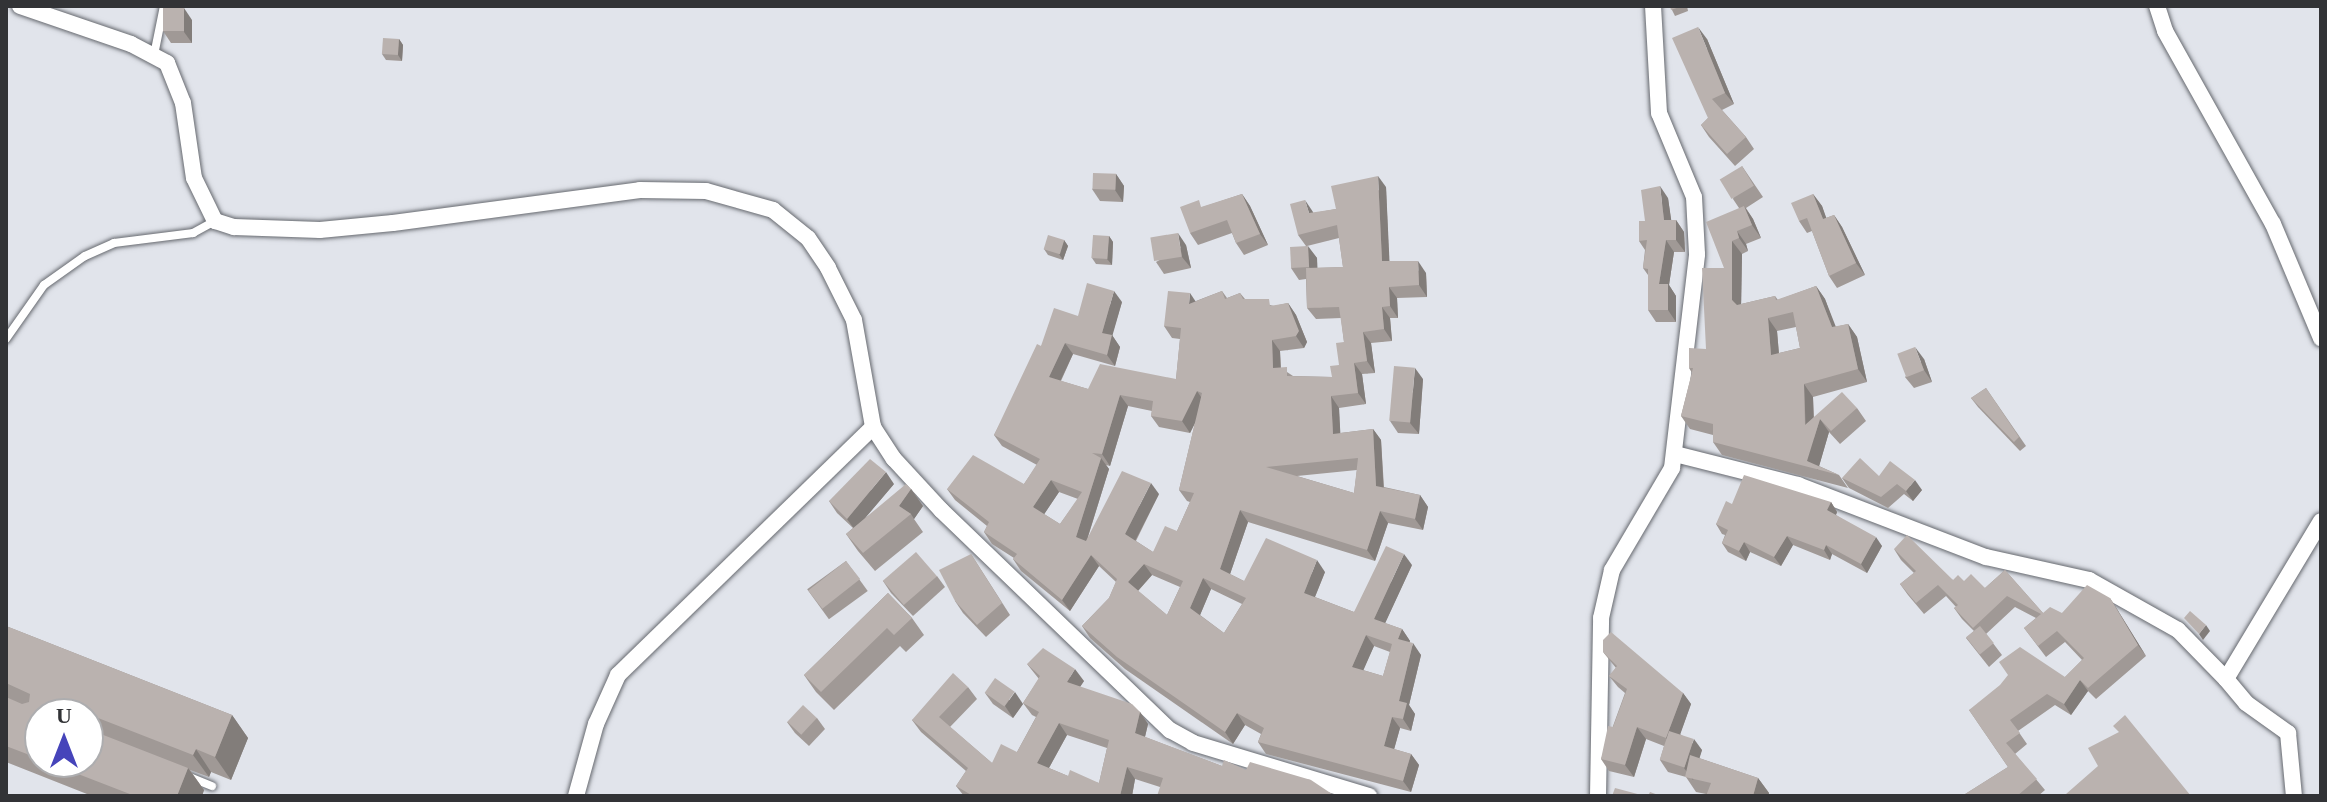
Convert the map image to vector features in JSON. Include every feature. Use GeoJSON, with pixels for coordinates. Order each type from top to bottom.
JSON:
{"type":"FeatureCollection","features":[{"type":"Feature","properties":{"kind":"street"},"geometry":{"type":"LineString","coordinates":[[20,6],[154,55],[167,63],[176,81],[194,178],[215,221],[234,227],[320,230],[640,190],[740,197],[773,210],[808,238],[828,268],[854,320],[873,427],[894,459],[941,510],[1170,730],[1193,743],[1369,796]]}},
{"type":"Feature","properties":{"kind":"street"},"geometry":{"type":"LineString","coordinates":[[1598,796],[1597,656],[1607,594],[1612,570],[1672,468],[1698,221],[1686,175],[1659,113],[1653,6]]}},
{"type":"Feature","properties":{"kind":"street"},"geometry":{"type":"LineString","coordinates":[[2157,6],[2165,31],[2273,224],[2321,338]]}},
{"type":"Feature","properties":{"kind":"street"},"geometry":{"type":"LineString","coordinates":[[576,796],[596,724],[618,675],[873,427]]}},
{"type":"Feature","properties":{"kind":"street"},"geometry":{"type":"LineString","coordinates":[[1675,454],[1798,485],[1986,557],[2089,580],[2178,630],[2246,703],[2288,733],[2294,796]]}},
{"type":"Feature","properties":{"kind":"street"},"geometry":{"type":"LineString","coordinates":[[2226,679],[2321,521]]}},
{"type":"Feature","properties":{"kind":"street"},"geometry":{"type":"LineString","coordinates":[[1074,638],[1092,620]]}},
{"type":"Feature","properties":{"kind":"lane"},"geometry":{"type":"LineString","coordinates":[[154,55],[164,6]]}},
{"type":"Feature","properties":{"kind":"lane"},"geometry":{"type":"LineString","coordinates":[[6,339],[44,285],[85,256],[114,243],[193,233],[215,221]]}},
{"type":"Feature","properties":{"kind":"lane"},"geometry":{"type":"LineString","coordinates":[[171,770],[212,786]]}},
{"type":"Feature","properties":{"kind":"building"},"geometry":{"type":"Polygon","coordinates":[[[163,8],[184,8],[184,31],[163,31],[163,8]]]}},
{"type":"Feature","properties":{"kind":"building"},"geometry":{"type":"Polygon","coordinates":[[[1698,27],[1725,93],[1712,99],[1746,137],[1727,154],[1701,125],[1708,118],[1672,38],[1698,27]]]}},
{"type":"Feature","properties":{"kind":"building"},"geometry":{"type":"Polygon","coordinates":[[[383,38],[399,39],[398,55],[382,54],[383,38]]]}},
{"type":"Feature","properties":{"kind":"building"},"geometry":{"type":"Polygon","coordinates":[[[1742,166],[1754,186],[1732,199],[1720,179],[1742,166]]]}},
{"type":"Feature","properties":{"kind":"building"},"geometry":{"type":"Polygon","coordinates":[[[1093,173],[1116,174],[1115,190],[1092,189],[1093,173]]]}},
{"type":"Feature","properties":{"kind":"building"},"geometry":{"type":"Polygon","coordinates":[[[1378,176],[1382,261],[1418,261],[1419,285],[1389,287],[1390,306],[1382,307],[1384,329],[1363,332],[1367,361],[1354,363],[1358,393],[1331,396],[1333,434],[1373,429],[1376,486],[1420,495],[1415,519],[1380,511],[1367,550],[1240,510],[1220,569],[1244,581],[1266,538],[1317,560],[1304,593],[1354,612],[1386,546],[1404,554],[1374,619],[1402,629],[1398,639],[1413,643],[1399,701],[1407,703],[1403,719],[1392,717],[1384,746],[1411,754],[1403,781],[1258,742],[1264,728],[1237,713],[1225,732],[1117,657],[1082,626],[1109,598],[1117,579],[1091,555],[1062,600],[1013,559],[1017,554],[984,532],[989,522],[947,489],[973,455],[1024,484],[1040,459],[994,435],[1037,344],[1041,346],[1054,308],[1078,316],[1087,283],[1114,291],[1102,333],[1112,335],[1107,355],[1065,343],[1049,377],[1088,389],[1100,364],[1176,379],[1181,328],[1164,326],[1168,291],[1190,293],[1189,304],[1222,291],[1225,299],[1240,293],[1243,299],[1269,299],[1270,306],[1288,303],[1299,331],[1296,336],[1272,340],[1273,368],[1287,367],[1287,376],[1332,377],[1330,366],[1339,365],[1336,343],[1344,342],[1339,307],[1307,308],[1306,268],[1343,267],[1337,225],[1298,235],[1290,204],[1305,200],[1309,213],[1336,209],[1331,186],[1378,176]],[[1197,391],[1182,421],[1151,416],[1153,401],[1120,395],[1102,454],[1092,453],[1101,458],[1076,537],[1086,541],[1122,471],[1151,483],[1125,534],[1153,552],[1165,526],[1177,531],[1194,493],[1179,490],[1202,393],[1197,391]],[[1358,458],[1266,467],[1354,493],[1358,458]],[[1051,480],[1033,507],[1060,524],[1082,492],[1051,480]],[[1144,564],[1128,582],[1167,615],[1183,581],[1144,564]],[[1203,578],[1190,608],[1224,633],[1246,598],[1203,578]],[[1366,635],[1352,667],[1383,676],[1392,644],[1366,635]]]}},
{"type":"Feature","properties":{"kind":"building"},"geometry":{"type":"Polygon","coordinates":[[[1660,186],[1664,220],[1676,220],[1676,240],[1666,240],[1659,284],[1668,284],[1668,310],[1648,310],[1648,269],[1643,268],[1647,240],[1639,241],[1639,221],[1645,221],[1641,190],[1660,186]]]}},
{"type":"Feature","properties":{"kind":"building"},"geometry":{"type":"Polygon","coordinates":[[[1242,194],[1260,234],[1236,243],[1227,220],[1190,233],[1180,207],[1199,200],[1201,207],[1242,194]]]}},
{"type":"Feature","properties":{"kind":"building"},"geometry":{"type":"Polygon","coordinates":[[[1813,194],[1823,219],[1834,215],[1856,263],[1829,276],[1807,218],[1799,221],[1791,203],[1813,194]]]}},
{"type":"Feature","properties":{"kind":"building"},"geometry":{"type":"Polygon","coordinates":[[[1744,206],[1752,225],[1737,231],[1739,238],[1732,241],[1732,300],[1737,305],[1775,296],[1776,300],[1816,286],[1832,327],[1848,324],[1858,369],[1804,384],[1805,425],[1842,392],[1857,408],[1831,431],[1820,419],[1807,461],[1839,475],[1713,442],[1713,424],[1681,416],[1693,368],[1689,368],[1689,348],[1706,349],[1702,268],[1724,268],[1706,222],[1744,206]],[[1793,312],[1768,318],[1771,355],[1800,348],[1793,312]]]}},
{"type":"Feature","properties":{"kind":"building"},"geometry":{"type":"Polygon","coordinates":[[[1178,233],[1182,257],[1154,261],[1150,237],[1178,233]]]}},
{"type":"Feature","properties":{"kind":"building"},"geometry":{"type":"Polygon","coordinates":[[[1048,235],[1064,240],[1060,254],[1044,249],[1048,235]]]}},
{"type":"Feature","properties":{"kind":"building"},"geometry":{"type":"Polygon","coordinates":[[[1093,235],[1109,236],[1107,259],[1091,258],[1093,235]]]}},
{"type":"Feature","properties":{"kind":"building"},"geometry":{"type":"Polygon","coordinates":[[[1308,246],[1309,267],[1291,268],[1290,247],[1308,246]]]}},
{"type":"Feature","properties":{"kind":"building"},"geometry":{"type":"Polygon","coordinates":[[[1915,347],[1924,370],[1906,377],[1897,354],[1915,347]]]}},
{"type":"Feature","properties":{"kind":"building"},"geometry":{"type":"Polygon","coordinates":[[[1394,366],[1415,368],[1410,423],[1389,421],[1394,366]]]}},
{"type":"Feature","properties":{"kind":"building"},"geometry":{"type":"Polygon","coordinates":[[[1986,388],[2019,437],[2014,442],[1971,398],[1986,388]]]}},
{"type":"Feature","properties":{"kind":"building"},"geometry":{"type":"Polygon","coordinates":[[[1860,458],[1879,476],[1890,461],[1915,480],[1906,491],[1897,484],[1881,497],[1842,478],[1860,458]]]}},
{"type":"Feature","properties":{"kind":"building"},"geometry":{"type":"Polygon","coordinates":[[[870,459],[886,472],[847,519],[829,501],[870,459]]]}},
{"type":"Feature","properties":{"kind":"building"},"geometry":{"type":"Polygon","coordinates":[[[1744,475],[1831,502],[1827,510],[1876,537],[1861,564],[1826,545],[1824,550],[1787,536],[1774,557],[1744,542],[1739,551],[1722,543],[1728,530],[1716,524],[1726,501],[1732,504],[1744,475]]]}},
{"type":"Feature","properties":{"kind":"building"},"geometry":{"type":"Polygon","coordinates":[[[906,484],[911,489],[899,506],[911,514],[863,553],[846,534],[906,484]]]}},
{"type":"Feature","properties":{"kind":"building"},"geometry":{"type":"Polygon","coordinates":[[[1907,535],[1953,580],[1958,575],[1964,581],[1971,574],[1985,588],[2005,570],[2043,613],[2050,607],[2062,613],[2087,585],[2110,598],[2138,645],[2088,688],[2080,680],[2064,704],[2047,694],[2010,720],[2020,733],[2006,743],[2037,779],[2017,796],[1962,796],[2008,767],[1969,710],[2000,685],[2008,675],[1999,662],[2020,647],[2065,677],[2084,658],[2057,631],[2038,646],[2024,628],[2041,614],[2007,596],[1973,628],[1954,608],[1958,605],[1938,585],[1916,603],[1900,584],[1916,571],[1894,549],[1907,535]]]}},
{"type":"Feature","properties":{"kind":"building"},"geometry":{"type":"Polygon","coordinates":[[[916,552],[937,576],[904,605],[883,581],[916,552]]]}},
{"type":"Feature","properties":{"kind":"building"},"geometry":{"type":"Polygon","coordinates":[[[971,554],[1002,603],[977,625],[955,601],[939,570],[971,554]]]}},
{"type":"Feature","properties":{"kind":"building"},"geometry":{"type":"Polygon","coordinates":[[[846,561],[860,579],[822,609],[808,591],[846,561]]]}},
{"type":"Feature","properties":{"kind":"building"},"geometry":{"type":"Polygon","coordinates":[[[888,593],[912,618],[894,635],[887,628],[821,692],[804,675],[888,593]]]}},
{"type":"Feature","properties":{"kind":"building"},"geometry":{"type":"Polygon","coordinates":[[[2190,611],[2206,625],[2199,634],[2184,618],[2190,611]]]}},
{"type":"Feature","properties":{"kind":"building"},"geometry":{"type":"Polygon","coordinates":[[[6,626],[232,715],[215,757],[196,749],[193,755],[104,720],[104,698],[30,698],[30,694],[6,683],[6,626]]]}},
{"type":"Feature","properties":{"kind":"building"},"geometry":{"type":"Polygon","coordinates":[[[1980,626],[1994,643],[1980,654],[1966,637],[1980,626]]]}},
{"type":"Feature","properties":{"kind":"building"},"geometry":{"type":"Polygon","coordinates":[[[1611,632],[1683,693],[1666,738],[1637,727],[1625,765],[1601,759],[1608,726],[1613,727],[1627,689],[1609,676],[1617,666],[1603,652],[1603,640],[1611,632]]]}},
{"type":"Feature","properties":{"kind":"building"},"geometry":{"type":"Polygon","coordinates":[[[1043,648],[1075,669],[1067,682],[1132,704],[1140,712],[1135,733],[1222,766],[1224,760],[1246,770],[1250,762],[1311,780],[1335,796],[1157,796],[1163,778],[1127,767],[1120,796],[973,796],[956,786],[968,768],[912,720],[953,673],[968,687],[939,717],[992,763],[1001,744],[1017,752],[1039,712],[1023,703],[1040,676],[1027,664],[1043,648]],[[1059,723],[1037,763],[1068,776],[1070,770],[1099,783],[1109,740],[1059,723]]]}},
{"type":"Feature","properties":{"kind":"building"},"geometry":{"type":"Polygon","coordinates":[[[995,678],[1015,692],[1004,707],[985,693],[995,678]]]}},
{"type":"Feature","properties":{"kind":"building"},"geometry":{"type":"Polygon","coordinates":[[[6,697],[22,704],[24,753],[6,746],[6,697]]]}},
{"type":"Feature","properties":{"kind":"building"},"geometry":{"type":"Polygon","coordinates":[[[803,705],[817,718],[801,735],[787,722],[803,705]]]}},
{"type":"Feature","properties":{"kind":"building"},"geometry":{"type":"Polygon","coordinates":[[[2125,715],[2191,796],[2066,794],[2098,766],[2088,748],[2119,732],[2113,726],[2125,715]]]}},
{"type":"Feature","properties":{"kind":"building"},"geometry":{"type":"Polygon","coordinates":[[[1669,731],[1694,739],[1684,768],[1660,760],[1669,731]]]}},
{"type":"Feature","properties":{"kind":"building"},"geometry":{"type":"Polygon","coordinates":[[[104,735],[188,768],[177,796],[135,796],[88,778],[104,778],[104,735]]]}},
{"type":"Feature","properties":{"kind":"building"},"geometry":{"type":"Polygon","coordinates":[[[1690,755],[1758,778],[1753,796],[1706,796],[1711,783],[1685,777],[1690,755]]]}},
{"type":"Feature","properties":{"kind":"building"},"geometry":{"type":"Polygon","coordinates":[[[1615,788],[1645,796],[1612,796],[1615,788]]]}}]}
